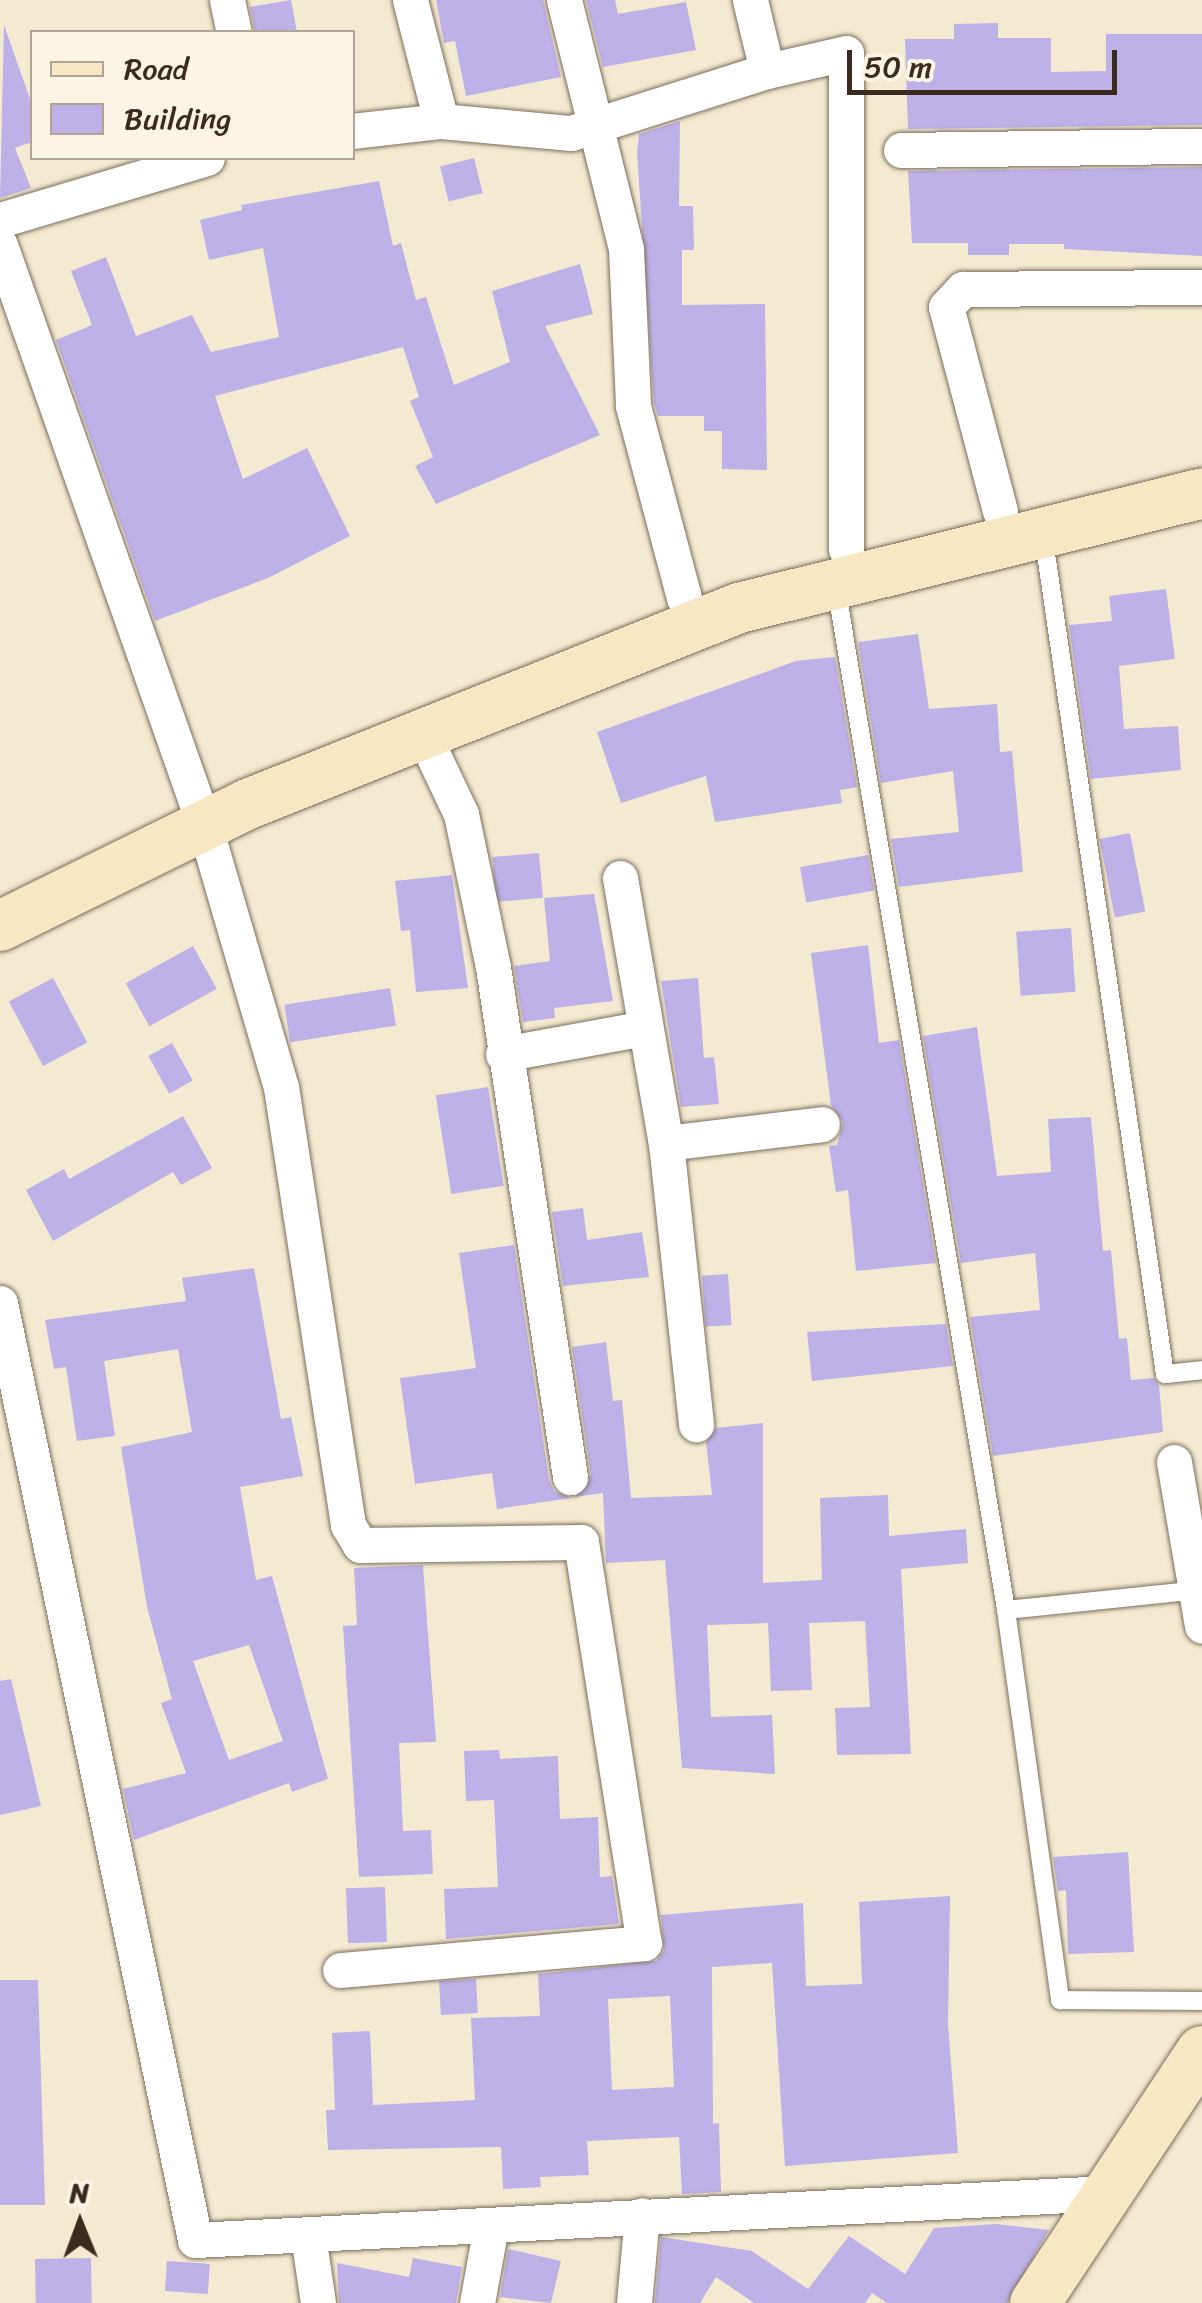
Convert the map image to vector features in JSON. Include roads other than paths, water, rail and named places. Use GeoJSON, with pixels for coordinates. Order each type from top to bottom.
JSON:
{"type":"FeatureCollection","features":[{"type":"Feature","properties":{"kind":"main road"},"geometry":{"type":"LineString","coordinates":[[0,892],[684,598],[840,565],[1021,520],[1202,462]]}},
{"type":"Feature","properties":{"kind":"main road"},"geometry":{"type":"LineString","coordinates":[[1021,520],[1202,493]]}},
{"type":"Feature","properties":{"kind":"main road"},"geometry":{"type":"LineString","coordinates":[[0,926],[197,810],[423,734],[840,565]]}},
{"type":"Feature","properties":{"kind":"main road"},"geometry":{"type":"LineString","coordinates":[[1035,2303],[1202,2052]]}},
{"type":"Feature","properties":{"kind":"street"},"geometry":{"type":"LineString","coordinates":[[227,0],[234,30]]}},
{"type":"Feature","properties":{"kind":"street"},"geometry":{"type":"LineString","coordinates":[[410,0],[441,121]]}},
{"type":"Feature","properties":{"kind":"street"},"geometry":{"type":"LineString","coordinates":[[564,0],[591,124],[626,249],[632,406],[684,598]]}},
{"type":"Feature","properties":{"kind":"street"},"geometry":{"type":"LineString","coordinates":[[750,0],[767,71]]}},
{"type":"Feature","properties":{"kind":"street"},"geometry":{"type":"LineString","coordinates":[[355,131],[441,121],[571,134],[591,124],[767,71],[846,53],[840,565]]}},
{"type":"Feature","properties":{"kind":"street"},"geometry":{"type":"LineString","coordinates":[[902,150],[1202,146]]}},
{"type":"Feature","properties":{"kind":"street"},"geometry":{"type":"LineString","coordinates":[[0,220],[200,160]]}},
{"type":"Feature","properties":{"kind":"street"},"geometry":{"type":"LineString","coordinates":[[0,246],[13,325],[197,810],[281,1087],[348,1524],[360,1546],[581,1542],[636,1871],[644,1943],[340,1970]]}},
{"type":"Feature","properties":{"kind":"street"},"geometry":{"type":"LineString","coordinates":[[1021,520],[946,307],[963,289],[1202,287]]}},
{"type":"Feature","properties":{"kind":"street"},"geometry":{"type":"LineString","coordinates":[[423,734],[461,814],[494,967],[503,1054],[570,1477]]}},
{"type":"Feature","properties":{"kind":"street"},"geometry":{"type":"LineString","coordinates":[[620,878],[666,1143],[696,1424]]}},
{"type":"Feature","properties":{"kind":"street"},"geometry":{"type":"LineString","coordinates":[[503,1054],[645,1028]]}},
{"type":"Feature","properties":{"kind":"street"},"geometry":{"type":"LineString","coordinates":[[666,1143],[822,1124]]}},
{"type":"Feature","properties":{"kind":"street"},"geometry":{"type":"LineString","coordinates":[[0,1304],[195,2240],[1107,2193]]}},
{"type":"Feature","properties":{"kind":"street"},"geometry":{"type":"LineString","coordinates":[[1174,1462],[1200,1590],[1202,1626]]}},
{"type":"Feature","properties":{"kind":"street"},"geometry":{"type":"LineString","coordinates":[[634,2303],[642,2215]]}},
{"type":"Feature","properties":{"kind":"street"},"geometry":{"type":"LineString","coordinates":[[477,2303],[491,2226]]}},
{"type":"Feature","properties":{"kind":"street"},"geometry":{"type":"LineString","coordinates":[[308,2236],[318,2303]]}},
{"type":"Feature","properties":{"kind":"lane"},"geometry":{"type":"LineString","coordinates":[[1021,520],[1165,1374],[1202,1370]]}},
{"type":"Feature","properties":{"kind":"lane"},"geometry":{"type":"LineString","coordinates":[[840,565],[1006,1610],[1060,2000],[1202,2000]]}},
{"type":"Feature","properties":{"kind":"lane"},"geometry":{"type":"LineString","coordinates":[[1006,1610],[1200,1590]]}}]}
